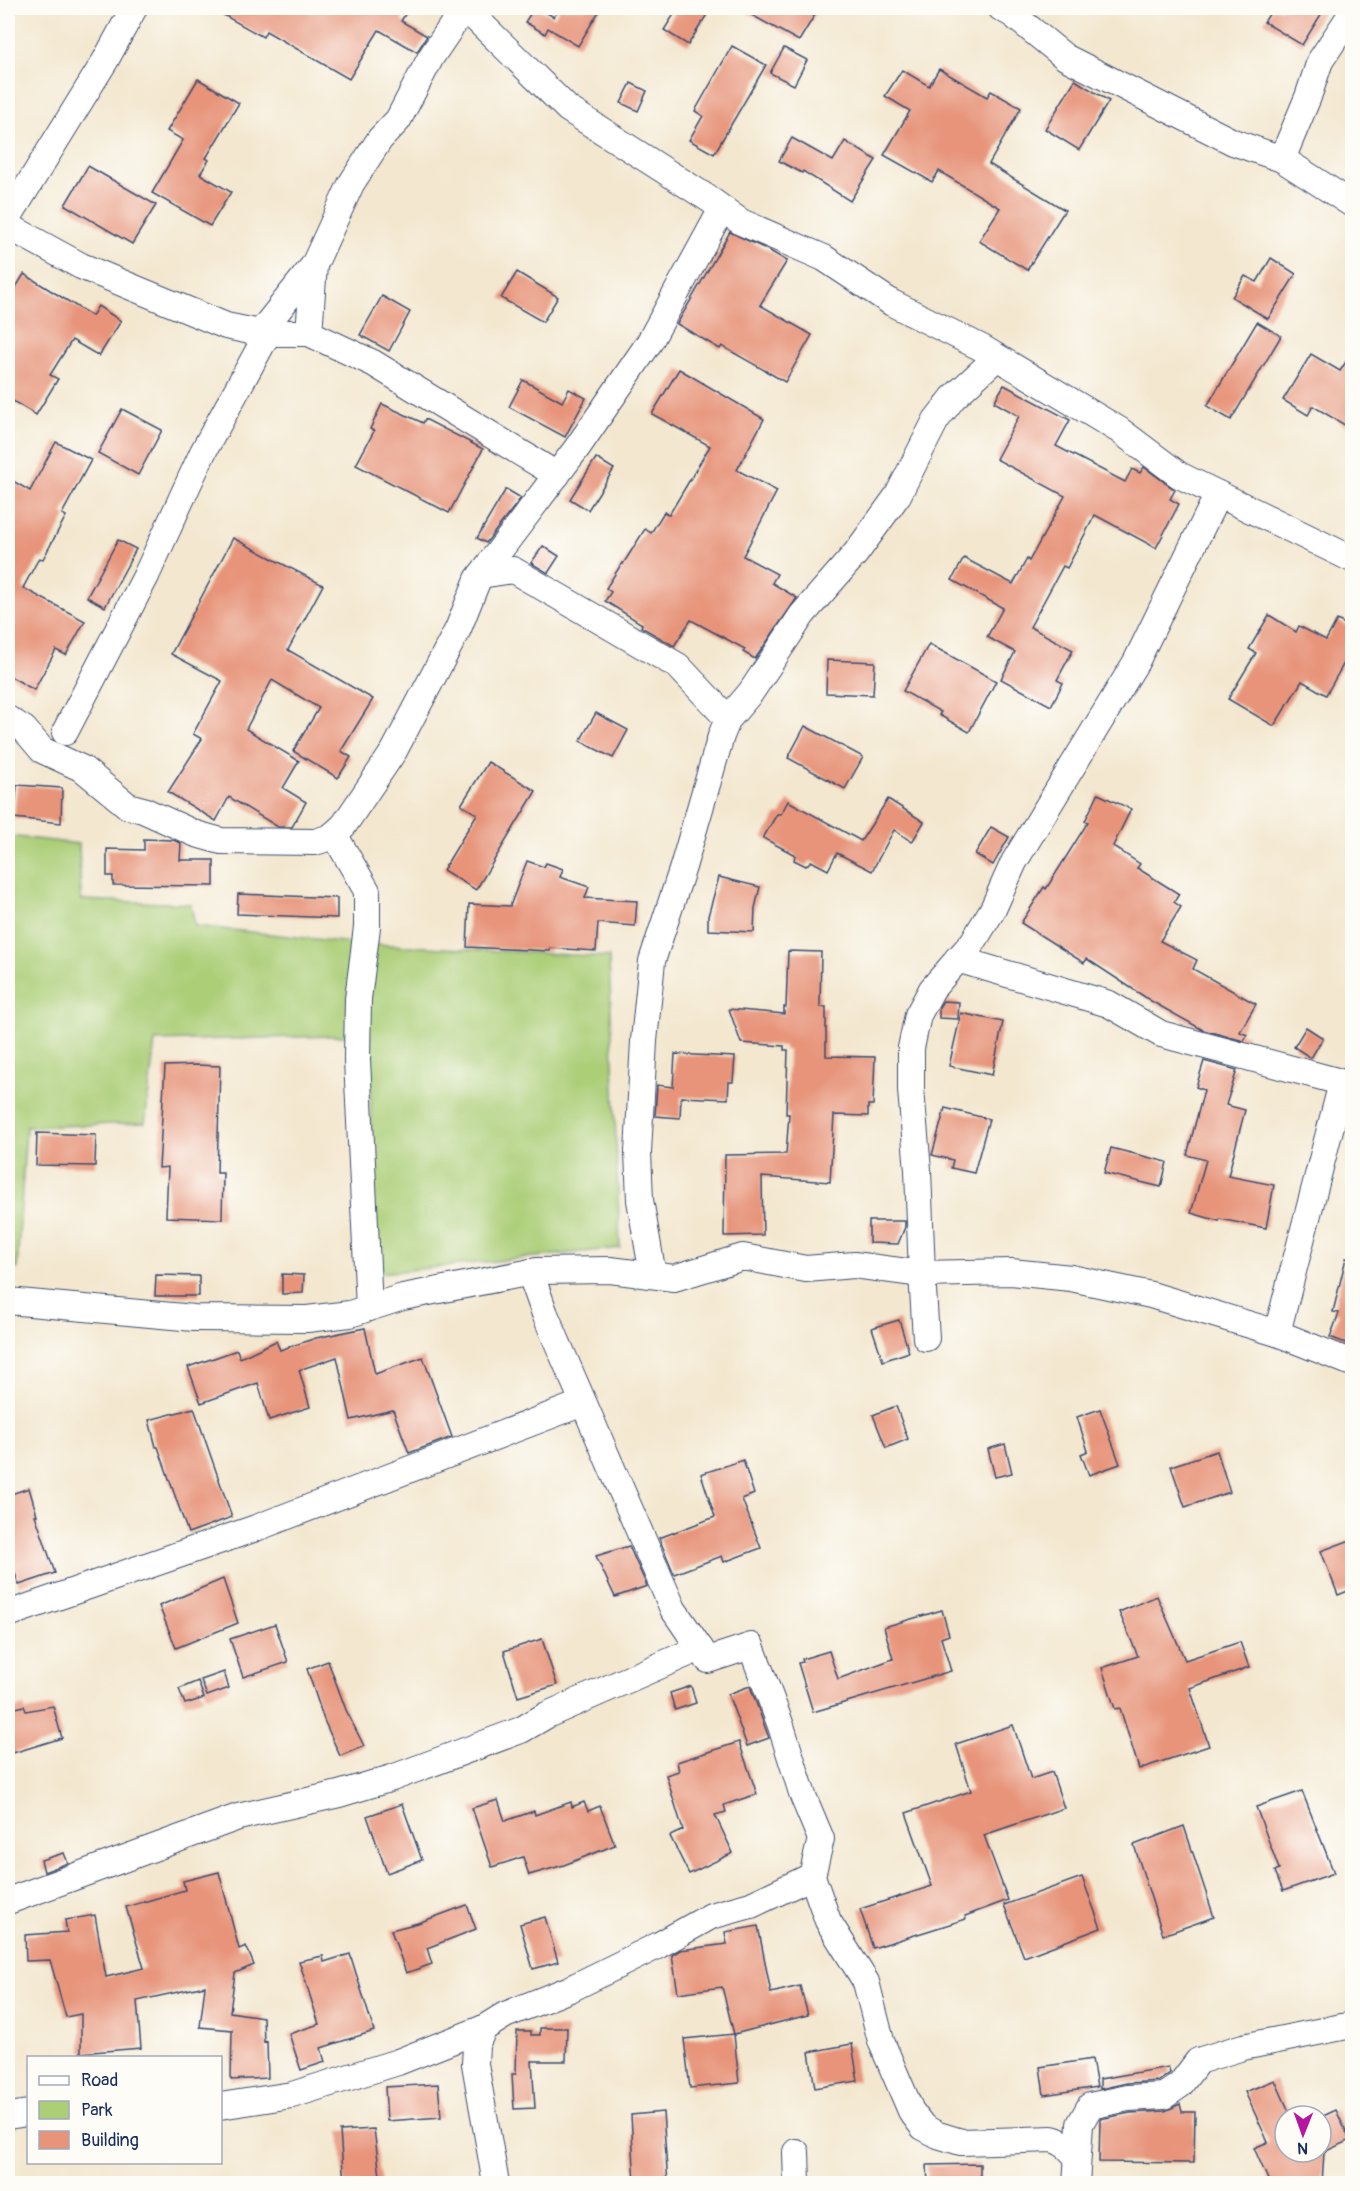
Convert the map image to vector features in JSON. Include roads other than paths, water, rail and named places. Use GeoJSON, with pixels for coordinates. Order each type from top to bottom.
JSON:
{"type":"FeatureCollection","features":[{"type":"Feature","properties":{"kind":"street"},"geometry":{"type":"LineString","coordinates":[[8,218],[105,61],[134,8]]}},
{"type":"Feature","properties":{"kind":"street"},"geometry":{"type":"LineString","coordinates":[[65,732],[146,576],[203,453],[264,333],[314,265],[351,184],[380,139],[398,120],[431,57],[465,8],[568,109],[741,222],[824,258],[892,303],[997,357],[1119,430],[1179,475],[1353,559]]}},
{"type":"Feature","properties":{"kind":"street"},"geometry":{"type":"LineString","coordinates":[[1001,8],[1012,14],[1065,57],[1233,141],[1282,159],[1353,204]]}},
{"type":"Feature","properties":{"kind":"street"},"geometry":{"type":"LineString","coordinates":[[1282,159],[1308,97],[1320,61],[1353,13]]}},
{"type":"Feature","properties":{"kind":"street"},"geometry":{"type":"LineString","coordinates":[[8,719],[24,729],[42,750],[83,769],[128,806],[143,810],[196,834],[221,841],[315,842],[331,837],[344,825],[394,751],[458,629],[481,575],[557,475],[649,343],[722,208]]}},
{"type":"Feature","properties":{"kind":"street"},"geometry":{"type":"LineString","coordinates":[[8,226],[81,266],[226,326],[264,333],[309,333],[373,363],[557,475]]}},
{"type":"Feature","properties":{"kind":"street"},"geometry":{"type":"LineString","coordinates":[[309,333],[314,265]]}},
{"type":"Feature","properties":{"kind":"street"},"geometry":{"type":"LineString","coordinates":[[653,1275],[640,1200],[638,1152],[645,1030],[652,962],[684,867],[721,736],[728,719],[751,692],[802,615],[856,553],[898,495],[936,420],[953,398],[997,357]]}},
{"type":"Feature","properties":{"kind":"street"},"geometry":{"type":"LineString","coordinates":[[926,1338],[921,1274],[918,1170],[911,1090],[911,1048],[918,1015],[932,989],[973,942],[993,909],[1014,862],[1136,662],[1218,494]]}},
{"type":"Feature","properties":{"kind":"street"},"geometry":{"type":"LineString","coordinates":[[508,539],[513,570]]}},
{"type":"Feature","properties":{"kind":"street"},"geometry":{"type":"LineString","coordinates":[[481,575],[513,570],[678,666],[728,719]]}},
{"type":"Feature","properties":{"kind":"street"},"geometry":{"type":"LineString","coordinates":[[30,737],[65,732]]}},
{"type":"Feature","properties":{"kind":"street"},"geometry":{"type":"LineString","coordinates":[[65,732],[83,769]]}},
{"type":"Feature","properties":{"kind":"street"},"geometry":{"type":"LineString","coordinates":[[334,834],[367,891],[367,927],[358,999],[357,1060],[369,1308]]}},
{"type":"Feature","properties":{"kind":"street"},"geometry":{"type":"LineString","coordinates":[[957,959],[1109,1004],[1161,1034],[1347,1085],[1276,1333]]}},
{"type":"Feature","properties":{"kind":"street"},"geometry":{"type":"LineString","coordinates":[[8,1301],[194,1318],[307,1319],[350,1314],[403,1297],[530,1272],[610,1270],[674,1278],[743,1257],[806,1269],[854,1265],[921,1274],[1011,1272],[1071,1278],[1151,1295],[1276,1333],[1353,1363]]}},
{"type":"Feature","properties":{"kind":"street"},"geometry":{"type":"LineString","coordinates":[[530,1272],[545,1314],[673,1609],[708,1660],[751,1646],[781,1726],[803,1796],[821,1839],[812,1876],[828,1921],[866,1982],[881,2041],[905,2098],[923,2127],[960,2142],[1052,2139],[1072,2145]]}},
{"type":"Feature","properties":{"kind":"street"},"geometry":{"type":"LineString","coordinates":[[8,1614],[256,1527],[583,1403]]}},
{"type":"Feature","properties":{"kind":"street"},"geometry":{"type":"LineString","coordinates":[[8,1901],[238,1817],[339,1794],[392,1778],[521,1730],[547,1715],[700,1648]]}},
{"type":"Feature","properties":{"kind":"street"},"geometry":{"type":"LineString","coordinates":[[222,2106],[292,2095],[398,2062],[484,2028],[505,2014],[570,1989],[659,1946],[711,1916],[751,1905],[812,1876]]}},
{"type":"Feature","properties":{"kind":"street"},"geometry":{"type":"LineString","coordinates":[[1076,2184],[1072,2145],[1090,2106],[1128,2098],[1164,2096],[1180,2085],[1198,2061],[1243,2047],[1353,2025]]}},
{"type":"Feature","properties":{"kind":"street"},"geometry":{"type":"LineString","coordinates":[[484,2028],[476,2045],[475,2064],[496,2184]]}},
{"type":"Feature","properties":{"kind":"street"},"geometry":{"type":"LineString","coordinates":[[8,2116],[27,2113]]}},
{"type":"Feature","properties":{"kind":"street"},"geometry":{"type":"LineString","coordinates":[[796,2152],[797,2184]]}}]}
